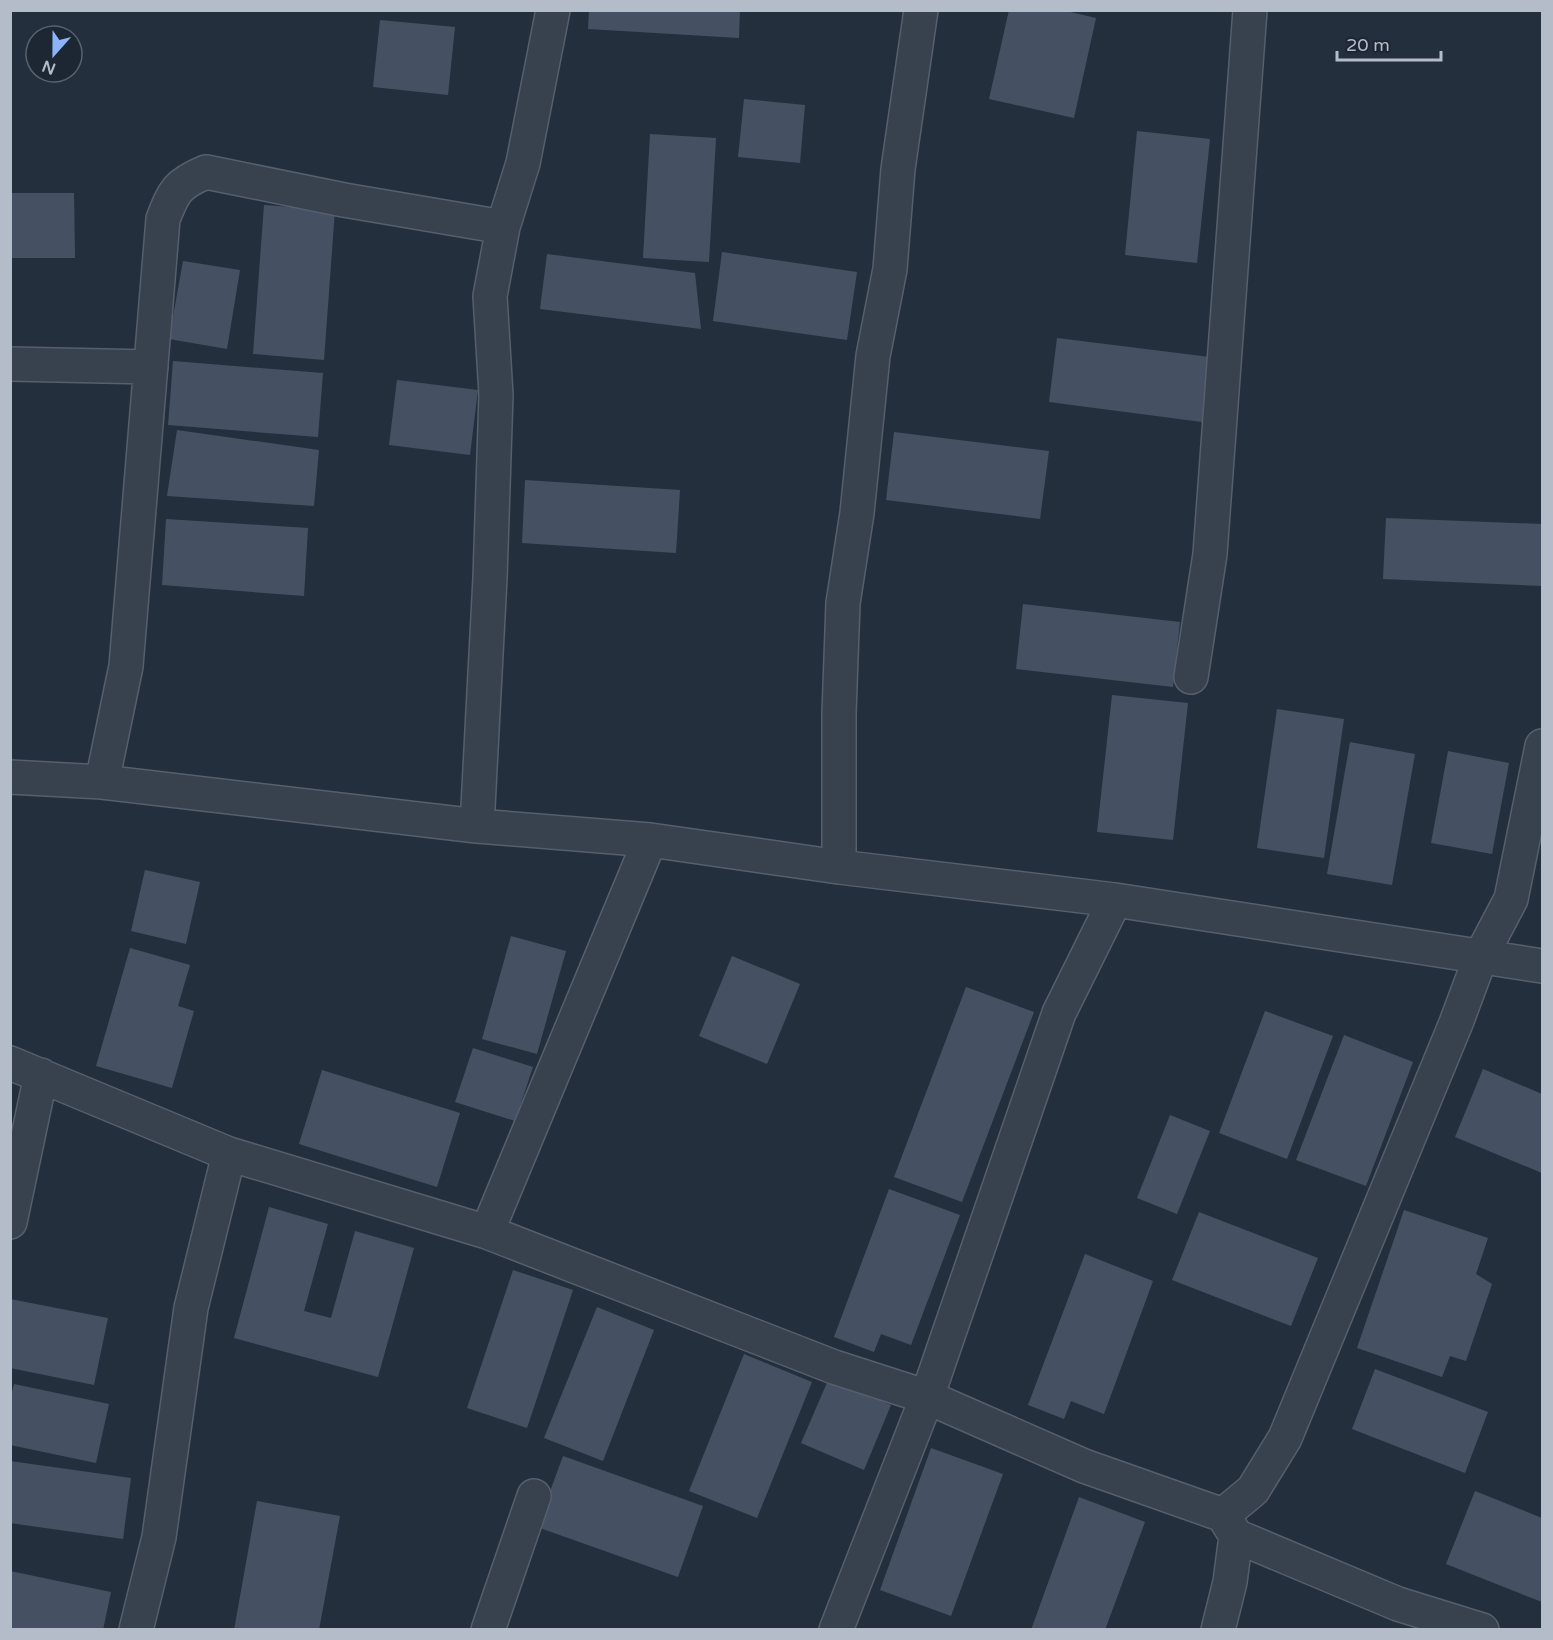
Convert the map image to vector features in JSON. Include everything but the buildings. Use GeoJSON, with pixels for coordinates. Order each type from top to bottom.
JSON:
{"type":"FeatureCollection","features":[{"type":"Feature","properties":{"kind":"street"},"geometry":{"type":"LineString","coordinates":[[477,826],[490,578],[496,395],[490,296],[504,227],[523,163],[553,10]]}},
{"type":"Feature","properties":{"kind":"street"},"geometry":{"type":"LineString","coordinates":[[839,867],[839,712],[843,603],[857,513],[873,356],[890,269],[898,169],[921,10]]}},
{"type":"Feature","properties":{"kind":"street"},"geometry":{"type":"LineString","coordinates":[[1191,677],[1210,554],[1250,10]]}},
{"type":"Feature","properties":{"kind":"street"},"geometry":{"type":"LineString","coordinates":[[102,783],[126,666],[163,219],[172,197],[184,181],[206,172],[344,200],[504,227]]}},
{"type":"Feature","properties":{"kind":"street"},"geometry":{"type":"LineString","coordinates":[[10,364],[151,367]]}},
{"type":"Feature","properties":{"kind":"street"},"geometry":{"type":"LineString","coordinates":[[1218,1629],[1230,1582],[1230,1526],[1285,1438],[1456,1023],[1481,956],[1511,899],[1542,746]]}},
{"type":"Feature","properties":{"kind":"street"},"geometry":{"type":"LineString","coordinates":[[10,777],[102,783],[477,826],[650,840],[839,867],[1115,900],[1542,966]]}},
{"type":"Feature","properties":{"kind":"street"},"geometry":{"type":"LineString","coordinates":[[487,1232],[650,840]]}},
{"type":"Feature","properties":{"kind":"street"},"geometry":{"type":"LineString","coordinates":[[836,1629],[927,1397],[1059,1013],[1115,900]]}},
{"type":"Feature","properties":{"kind":"street"},"geometry":{"type":"LineString","coordinates":[[10,1063],[229,1154],[487,1232],[834,1366],[927,1397],[1084,1466],[1230,1526],[1398,1604],[1482,1629]]}},
{"type":"Feature","properties":{"kind":"street"},"geometry":{"type":"LineString","coordinates":[[10,1222],[41,1075]]}},
{"type":"Feature","properties":{"kind":"street"},"geometry":{"type":"LineString","coordinates":[[136,1629],[159,1537],[191,1308],[229,1154]]}},
{"type":"Feature","properties":{"kind":"street"},"geometry":{"type":"LineString","coordinates":[[488,1629],[534,1496]]}}]}
